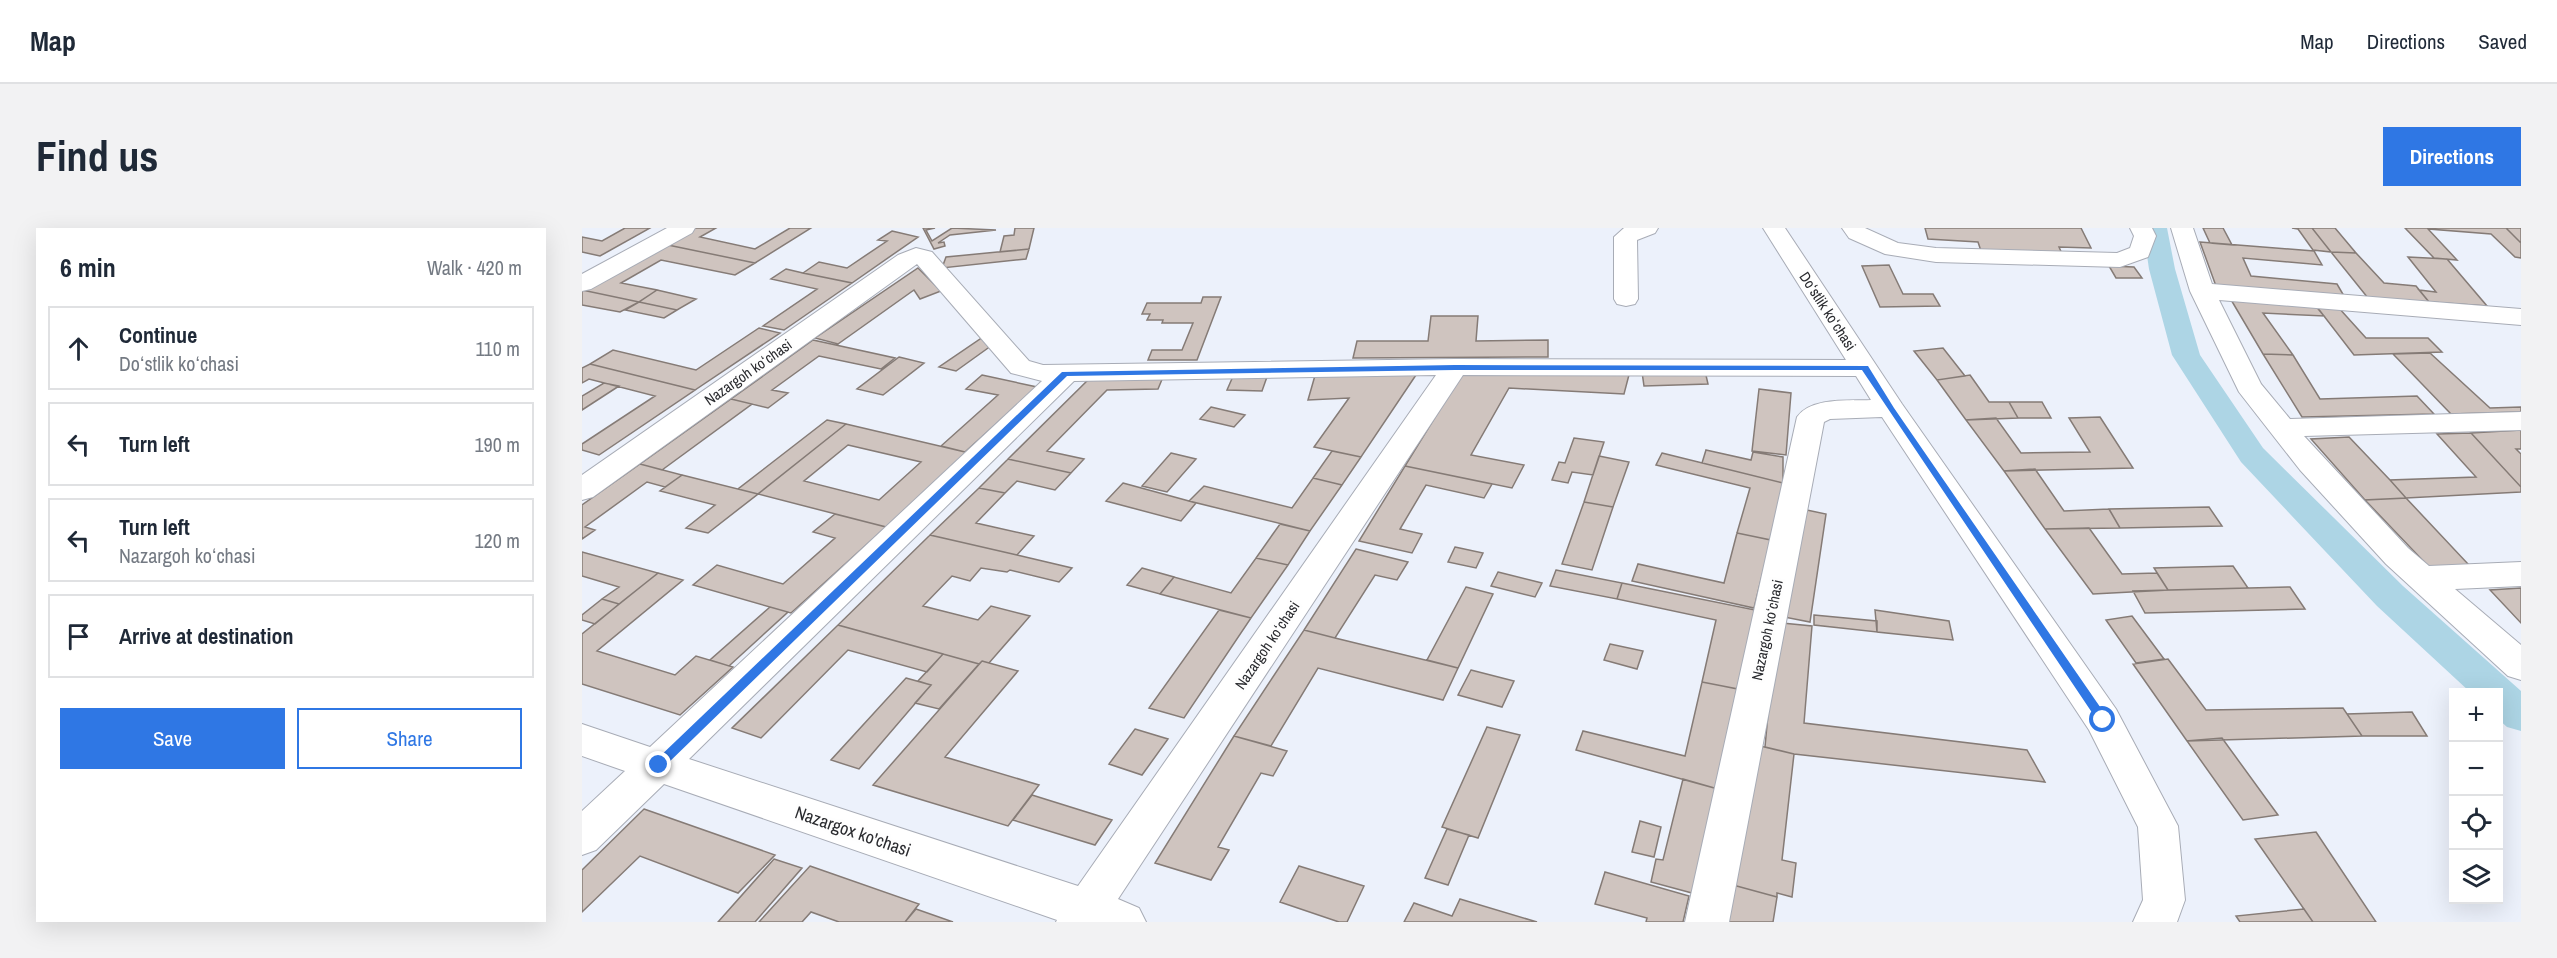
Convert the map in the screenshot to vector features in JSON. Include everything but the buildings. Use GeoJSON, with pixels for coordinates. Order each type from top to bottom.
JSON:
{"type":"FeatureCollection","features":[{"type":"Feature","properties":{"kind":"street"},"geometry":{"type":"LineString","coordinates":[[582,284],[684,228]]}},
{"type":"Feature","properties":{"kind":"street"},"geometry":{"type":"LineString","coordinates":[[1626,299],[1624,237],[1647,228]]}},
{"type":"Feature","properties":{"kind":"street","name":"Doʻstlik koʻchasi"},"geometry":{"type":"LineString","coordinates":[[1774,228],[1890,408],[2103,720],[2158,826],[2164,900],[2155,922]]}},
{"type":"Feature","properties":{"kind":"street"},"geometry":{"type":"LineString","coordinates":[[1853,228],[1857,233],[1893,249],[1936,255],[2120,260],[2140,252],[2145,236],[2141,228]]}},
{"type":"Feature","properties":{"kind":"street"},"geometry":{"type":"LineString","coordinates":[[2182,228],[2202,291],[2249,386],[2310,463],[2397,556],[2521,666]]}},
{"type":"Feature","properties":{"kind":"street","name":"Nazargoh koʻchasi"},"geometry":{"type":"LineString","coordinates":[[582,490],[916,255],[924,257],[1020,367],[1042,373],[1065,374]]}},
{"type":"Feature","properties":{"kind":"street"},"geometry":{"type":"LineString","coordinates":[[2202,291],[2521,317]]}},
{"type":"Feature","properties":{"kind":"street"},"geometry":{"type":"LineString","coordinates":[[582,837],[1065,374],[1455,367],[1865,368]]}},
{"type":"Feature","properties":{"kind":"street","name":"Nazargoh koʻchasi"},"geometry":{"type":"LineString","coordinates":[[1082,916],[1455,367]]}},
{"type":"Feature","properties":{"kind":"street","name":"Nazargoh koʻchasi"},"geometry":{"type":"LineString","coordinates":[[1707,922],[1811,417],[1826,411],[1890,408]]}},
{"type":"Feature","properties":{"kind":"street"},"geometry":{"type":"LineString","coordinates":[[2283,428],[2521,421]]}},
{"type":"Feature","properties":{"kind":"street"},"geometry":{"type":"LineString","coordinates":[[2423,578],[2521,574]]}},
{"type":"Feature","properties":{"kind":"street","name":"Nazargox ko'chasi"},"geometry":{"type":"LineString","coordinates":[[582,740],[659,765],[1082,916],[1124,922]]}},
{"type":"Feature","properties":{"kind":"waterway"},"geometry":{"type":"LineString","coordinates":[[2155,228],[2162,269],[2186,355],[2252,455],[2390,596],[2492,688]]}},
{"type":"Feature","properties":{"kind":"waterway"},"geometry":{"type":"LineString","coordinates":[[2503,699],[2521,715]]}},
{"type":"Feature","properties":{"kind":"route"},"geometry":{"type":"LineString","coordinates":[[659,765],[1065,374],[1455,367],[1865,368],[2103,720]]}}]}
